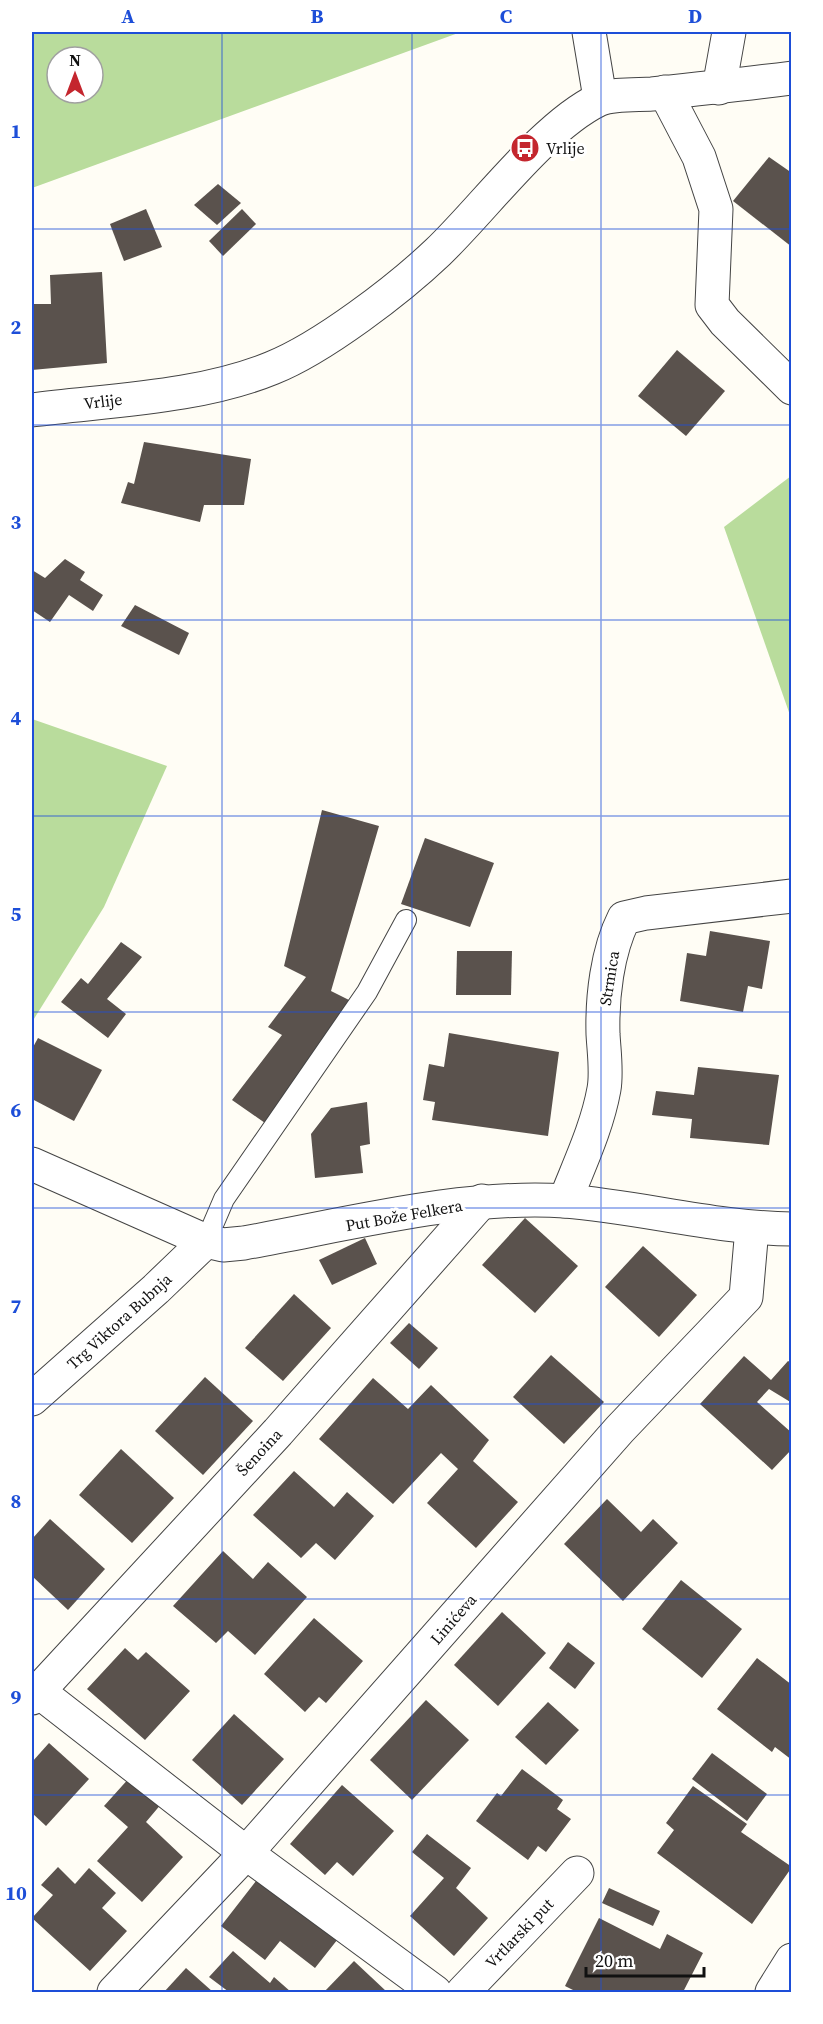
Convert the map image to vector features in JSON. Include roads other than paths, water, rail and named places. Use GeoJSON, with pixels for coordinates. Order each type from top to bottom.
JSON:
{"type":"FeatureCollection","features":[{"type":"Feature","properties":{"kind":"street"},"geometry":{"type":"LineString","coordinates":[[590,32],[600,98],[719,88],[792,78]]}},
{"type":"Feature","properties":{"kind":"street"},"geometry":{"type":"LineString","coordinates":[[719,88],[729,32]]}},
{"type":"Feature","properties":{"kind":"street"},"geometry":{"type":"LineString","coordinates":[[665,93],[699,157],[716,209],[712,304],[725,322],[792,388]]}},
{"type":"Feature","properties":{"kind":"street","name":"Vrlije"},"geometry":{"type":"LineString","coordinates":[[32,410],[203,389],[272,368],[321,341],[386,296],[438,253],[548,138],[600,98]]}},
{"type":"Feature","properties":{"kind":"street","name":"Strmica"},"geometry":{"type":"LineString","coordinates":[[565,1201],[598,1114],[604,1086],[603,1020],[608,968],[618,930],[624,918],[646,913],[792,896]]}},
{"type":"Feature","properties":{"kind":"street","name":"Put Bože Felkera"},"geometry":{"type":"LineString","coordinates":[[32,1164],[206,1241],[223,1245],[244,1244],[482,1201],[565,1201],[752,1228],[792,1229]]}},
{"type":"Feature","properties":{"kind":"street","name":"Šenoina"},"geometry":{"type":"LineString","coordinates":[[35,1695],[278,1432],[482,1201]]}},
{"type":"Feature","properties":{"kind":"street","name":"Linićeva"},"geometry":{"type":"LineString","coordinates":[[114,1992],[246,1853],[620,1429],[746,1297],[752,1228]]}},
{"type":"Feature","properties":{"kind":"street","name":"Trg Viktora Bubnja"},"geometry":{"type":"LineString","coordinates":[[32,1399],[156,1289],[206,1241]]}},
{"type":"Feature","properties":{"kind":"street"},"geometry":{"type":"LineString","coordinates":[[35,1695],[435,1992]]}},
{"type":"Feature","properties":{"kind":"street","name":"Vrtlarski put"},"geometry":{"type":"LineString","coordinates":[[463,1992],[577,1873]]}},
{"type":"Feature","properties":{"kind":"street"},"geometry":{"type":"LineString","coordinates":[[772,1992],[792,1960]]}},
{"type":"Feature","properties":{"kind":"lane"},"geometry":{"type":"LineString","coordinates":[[206,1241],[224,1199],[367,992],[406,920]]}},
{"type":"Feature","properties":{"kind":"place","name":"Vrlije"},"geometry":{"type":"Point","coordinates":[525,148]}}]}
